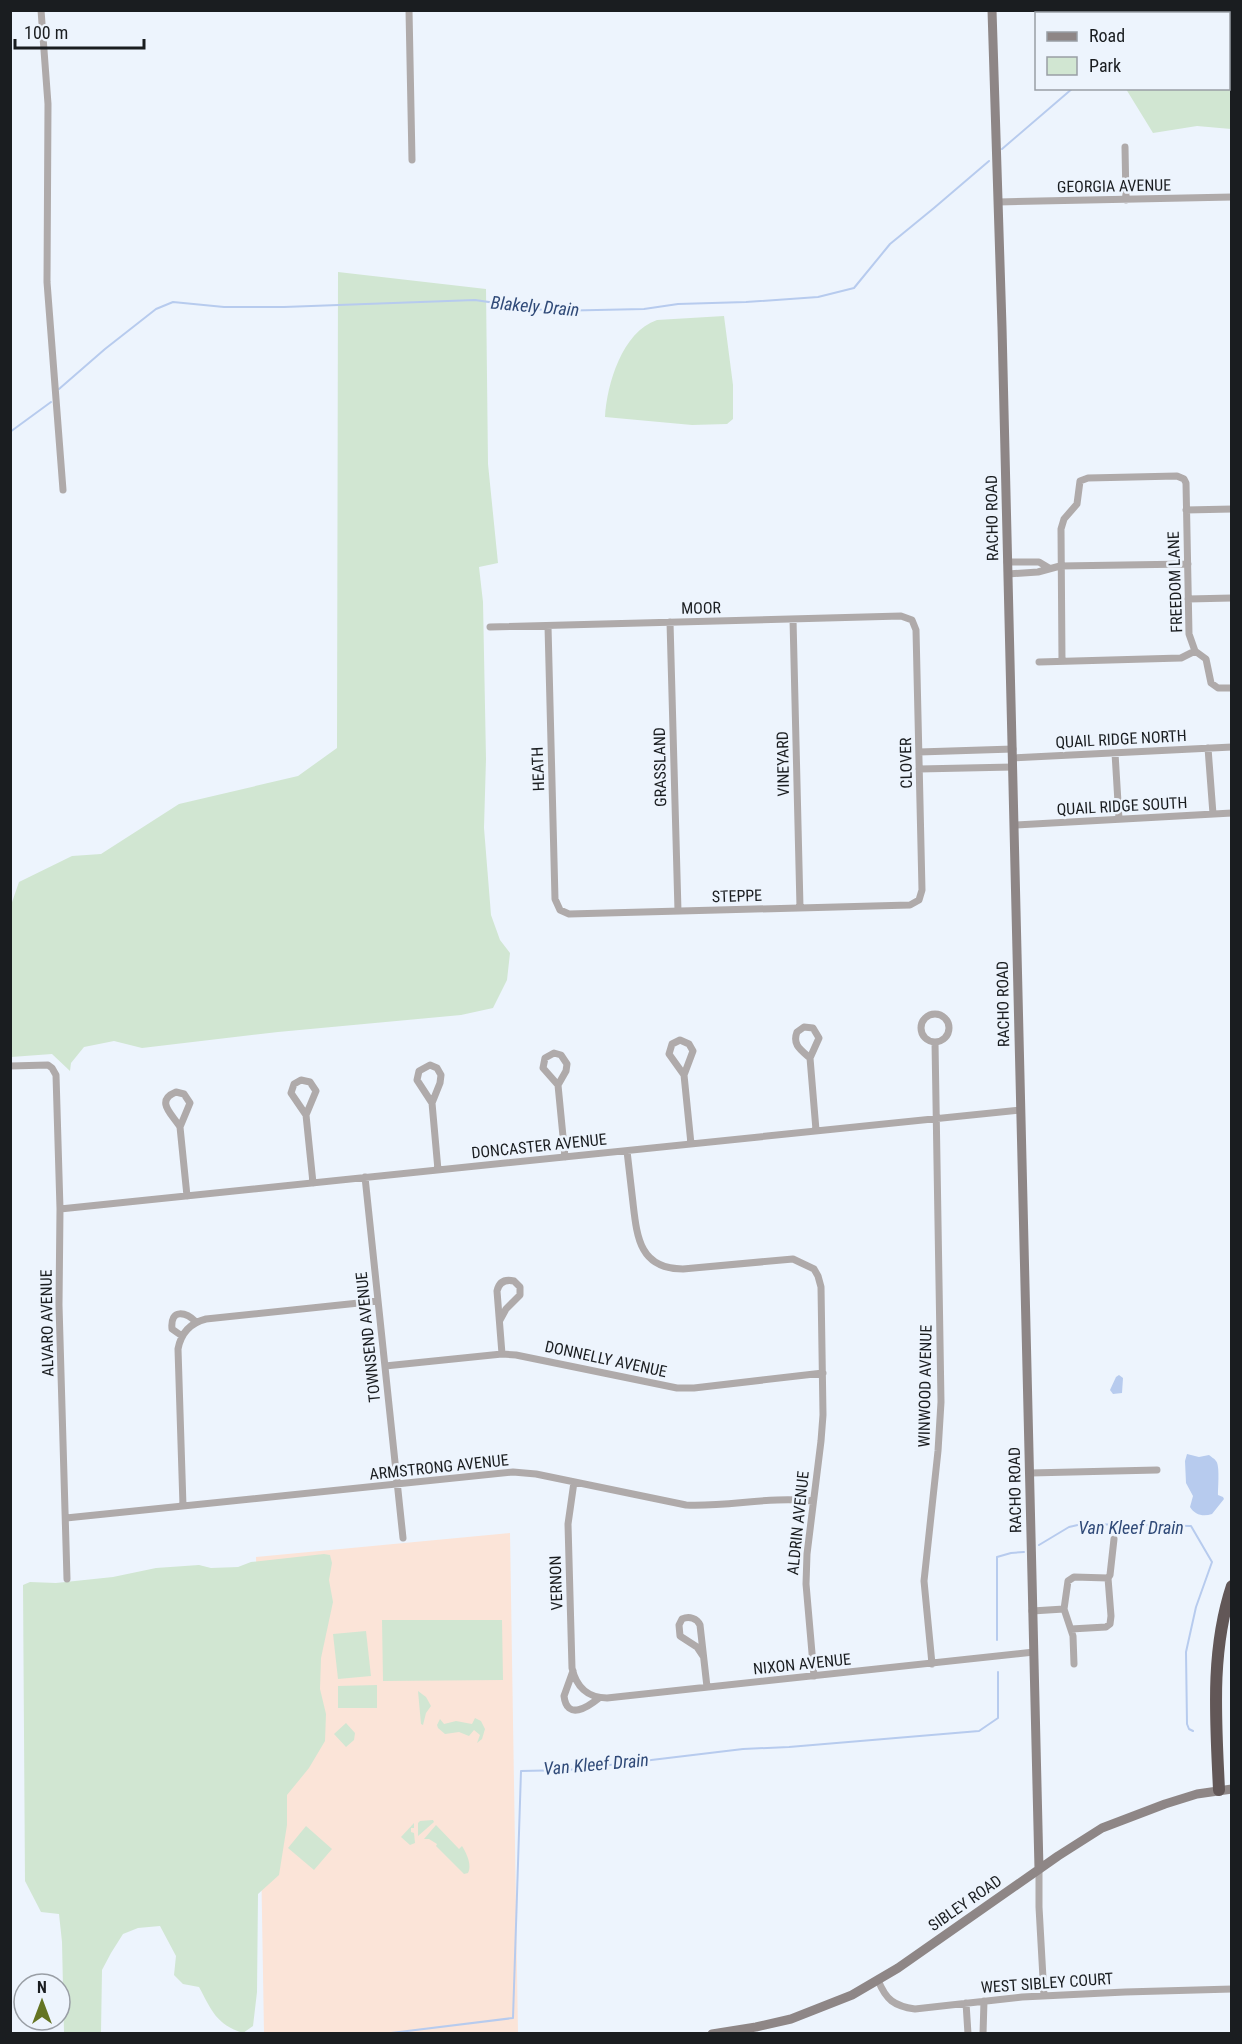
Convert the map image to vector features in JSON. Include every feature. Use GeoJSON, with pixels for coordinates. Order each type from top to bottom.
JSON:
{"type":"FeatureCollection","features":[{"type":"Feature","properties":{"kind":"highway"},"geometry":{"type":"LineString","coordinates":[[1225,1790],[1216,1667],[1220,1629],[1232,1586]]}},
{"type":"Feature","properties":{"kind":"street"},"geometry":{"type":"LineString","coordinates":[[41,10],[48,104],[47,282],[63,490]]}},
{"type":"Feature","properties":{"kind":"street"},"geometry":{"type":"LineString","coordinates":[[409,10],[412,160]]}},
{"type":"Feature","properties":{"kind":"street","name":"RACHO ROAD"},"geometry":{"type":"LineString","coordinates":[[992,10],[1013,758],[1039,1907],[1044,1996]]}},
{"type":"Feature","properties":{"kind":"street"},"geometry":{"type":"LineString","coordinates":[[1125,147],[1126,200]]}},
{"type":"Feature","properties":{"kind":"street","name":"GEORGIA AVENUE"},"geometry":{"type":"LineString","coordinates":[[998,202],[1232,197]]}},
{"type":"Feature","properties":{"kind":"street","name":"FREEDOM LANE"},"geometry":{"type":"LineString","coordinates":[[1060,566],[1062,523],[1077,504],[1080,481],[1088,478],[1169,476],[1184,479],[1189,634],[1195,651],[1206,659],[1211,683],[1218,688],[1232,688]]}},
{"type":"Feature","properties":{"kind":"street"},"geometry":{"type":"LineString","coordinates":[[1186,510],[1232,509]]}},
{"type":"Feature","properties":{"kind":"street"},"geometry":{"type":"LineString","coordinates":[[1007,562],[1039,562],[1049,568]]}},
{"type":"Feature","properties":{"kind":"street"},"geometry":{"type":"LineString","coordinates":[[1008,574],[1038,572],[1060,566],[1188,564]]}},
{"type":"Feature","properties":{"kind":"street"},"geometry":{"type":"LineString","coordinates":[[1060,566],[1062,661]]}},
{"type":"Feature","properties":{"kind":"street"},"geometry":{"type":"LineString","coordinates":[[1188,599],[1232,598]]}},
{"type":"Feature","properties":{"kind":"street","name":"MOOR"},"geometry":{"type":"LineString","coordinates":[[490,627],[901,616],[912,620]]}},
{"type":"Feature","properties":{"kind":"street","name":"VINEYARD"},"geometry":{"type":"LineString","coordinates":[[793,619],[800,908]]}},
{"type":"Feature","properties":{"kind":"street","name":"CLOVER"},"geometry":{"type":"LineString","coordinates":[[912,620],[916,630],[922,890],[922,896],[916,903]]}},
{"type":"Feature","properties":{"kind":"street","name":"GRASSLAND"},"geometry":{"type":"LineString","coordinates":[[670,622],[678,911]]}},
{"type":"Feature","properties":{"kind":"street","name":"HEATH"},"geometry":{"type":"LineString","coordinates":[[548,626],[555,899],[560,910]]}},
{"type":"Feature","properties":{"kind":"street"},"geometry":{"type":"LineString","coordinates":[[1039,662],[1180,658],[1195,651]]}},
{"type":"Feature","properties":{"kind":"street","name":"QUAIL RIDGE NORTH"},"geometry":{"type":"LineString","coordinates":[[1013,758],[1232,747]]}},
{"type":"Feature","properties":{"kind":"street"},"geometry":{"type":"LineString","coordinates":[[1208,748],[1213,814]]}},
{"type":"Feature","properties":{"kind":"street"},"geometry":{"type":"LineString","coordinates":[[919,752],[1013,758]]}},
{"type":"Feature","properties":{"kind":"street"},"geometry":{"type":"LineString","coordinates":[[1115,753],[1119,819]]}},
{"type":"Feature","properties":{"kind":"street"},"geometry":{"type":"LineString","coordinates":[[919,769],[1013,758]]}},
{"type":"Feature","properties":{"kind":"street","name":"QUAIL RIDGE SOUTH"},"geometry":{"type":"LineString","coordinates":[[1014,825],[1232,813]]}},
{"type":"Feature","properties":{"kind":"street","name":"STEPPE"},"geometry":{"type":"LineString","coordinates":[[560,910],[569,914],[910,905],[916,903]]}},
{"type":"Feature","properties":{"kind":"street"},"geometry":{"type":"LineString","coordinates":[[933,1014],[942,1016],[949,1025],[947,1034],[940,1041],[935,1042],[926,1038],[921,1030],[923,1021],[933,1014]]}},
{"type":"Feature","properties":{"kind":"street"},"geometry":{"type":"LineString","coordinates":[[684,1075],[669,1054],[672,1044],[680,1040],[689,1044],[693,1051],[684,1075],[691,1144]]}},
{"type":"Feature","properties":{"kind":"street","name":"WINWOOD AVENUE"},"geometry":{"type":"LineString","coordinates":[[932,1664],[924,1581],[941,1402],[935,1042]]}},
{"type":"Feature","properties":{"kind":"street"},"geometry":{"type":"LineString","coordinates":[[558,1085],[543,1068],[545,1058],[554,1053],[561,1055],[567,1064],[566,1071],[558,1085],[564,1157]]}},
{"type":"Feature","properties":{"kind":"street"},"geometry":{"type":"LineString","coordinates":[[810,1058],[816,1130]]}},
{"type":"Feature","properties":{"kind":"street","name":"ALVARO AVENUE"},"geometry":{"type":"LineString","coordinates":[[10,1066],[43,1064],[52,1068],[56,1075],[67,1579]]}},
{"type":"Feature","properties":{"kind":"street"},"geometry":{"type":"LineString","coordinates":[[432,1102],[417,1080],[419,1071],[430,1065],[439,1071],[441,1080],[432,1102],[438,1170]]}},
{"type":"Feature","properties":{"kind":"street"},"geometry":{"type":"LineString","coordinates":[[306,1114],[291,1093],[294,1084],[301,1080],[310,1082],[316,1091],[306,1114],[313,1183]]}},
{"type":"Feature","properties":{"kind":"street"},"geometry":{"type":"LineString","coordinates":[[180,1127],[190,1103],[184,1095],[176,1092],[169,1096],[166,1106],[180,1127],[188,1196]]}},
{"type":"Feature","properties":{"kind":"street","name":"DONCASTER AVENUE"},"geometry":{"type":"LineString","coordinates":[[60,1209],[1020,1110]]}},
{"type":"Feature","properties":{"kind":"street","name":"ALDRIN AVENUE"},"geometry":{"type":"LineString","coordinates":[[627,1150],[637,1236],[647,1255],[659,1264],[673,1269],[683,1269],[786,1258],[797,1260],[814,1269],[818,1276],[821,1287],[823,1373],[821,1441],[807,1554],[806,1584],[814,1676]]}},
{"type":"Feature","properties":{"kind":"street","name":"TOWNSEND AVENUE"},"geometry":{"type":"LineString","coordinates":[[365,1177],[403,1538]]}},
{"type":"Feature","properties":{"kind":"street"},"geometry":{"type":"LineString","coordinates":[[500,1320],[506,1309],[520,1295],[520,1287],[514,1281],[504,1281],[498,1286],[500,1320],[502,1354]]}},
{"type":"Feature","properties":{"kind":"street"},"geometry":{"type":"LineString","coordinates":[[183,1506],[178,1349],[187,1329],[196,1322],[206,1319],[378,1301]]}},
{"type":"Feature","properties":{"kind":"street"},"geometry":{"type":"LineString","coordinates":[[182,1336],[172,1329],[171,1322],[174,1317],[188,1314],[196,1322]]}},
{"type":"Feature","properties":{"kind":"street","name":"DONNELLY AVENUE"},"geometry":{"type":"LineString","coordinates":[[385,1366],[502,1354],[526,1356],[677,1388],[823,1373]]}},
{"type":"Feature","properties":{"kind":"street"},"geometry":{"type":"LineString","coordinates":[[1030,1473],[1157,1470]]}},
{"type":"Feature","properties":{"kind":"street","name":"ARMSTRONG AVENUE"},"geometry":{"type":"LineString","coordinates":[[66,1518],[513,1472],[536,1474],[686,1505],[710,1506],[780,1498],[813,1501]]}},
{"type":"Feature","properties":{"kind":"street","name":"VERNON"},"geometry":{"type":"LineString","coordinates":[[574,1482],[569,1504],[568,1524],[573,1671],[578,1684],[588,1694],[599,1698]]}},
{"type":"Feature","properties":{"kind":"street"},"geometry":{"type":"LineString","coordinates":[[1071,1629],[1106,1627],[1110,1624],[1108,1578],[1112,1572],[1114,1539]]}},
{"type":"Feature","properties":{"kind":"street"},"geometry":{"type":"LineString","coordinates":[[1074,1664],[1073,1636],[1064,1610],[1066,1584],[1071,1578],[1108,1578]]}},
{"type":"Feature","properties":{"kind":"street"},"geometry":{"type":"LineString","coordinates":[[1032,1611],[1064,1610]]}},
{"type":"Feature","properties":{"kind":"street"},"geometry":{"type":"LineString","coordinates":[[703,1656],[697,1647],[680,1636],[679,1625],[682,1619],[692,1618],[699,1621],[707,1687]]}},
{"type":"Feature","properties":{"kind":"street","name":"NIXON AVENUE"},"geometry":{"type":"LineString","coordinates":[[573,1671],[564,1696],[567,1707],[579,1710],[599,1698],[1034,1652]]}},
{"type":"Feature","properties":{"kind":"street","name":"SIBLEY ROAD"},"geometry":{"type":"LineString","coordinates":[[712,2034],[791,2019],[827,2006],[878,1980],[1090,1834],[1114,1822],[1165,1804],[1225,1790]]}},
{"type":"Feature","properties":{"kind":"street","name":"WEST SIBLEY COURT"},"geometry":{"type":"LineString","coordinates":[[878,1980],[885,1996],[905,2008],[923,2009],[1044,1996],[1232,1989]]}},
{"type":"Feature","properties":{"kind":"street"},"geometry":{"type":"LineString","coordinates":[[983,2034],[984,2001]]}},
{"type":"Feature","properties":{"kind":"street"},"geometry":{"type":"LineString","coordinates":[[966,2003],[968,2034]]}},
{"type":"Feature","properties":{"kind":"shaded area"},"geometry":{"type":"Polygon","coordinates":[[[510,1533],[518,2033],[264,2033],[256,1557],[510,1533]]]}},
{"type":"Feature","properties":{"kind":"green space"},"geometry":{"type":"Polygon","coordinates":[[[1231,11],[1231,129],[1197,126],[1153,133],[1127,90],[1230,90],[1230,12],[1147,12],[1231,11]]]}},
{"type":"Feature","properties":{"kind":"green space"},"geometry":{"type":"Polygon","coordinates":[[[338,272],[486,289],[488,464],[498,563],[479,567],[483,602],[486,759],[484,828],[491,915],[500,940],[510,953],[507,980],[493,1008],[461,1015],[278,1032],[142,1048],[114,1041],[84,1047],[71,1063],[70,1071],[52,1054],[11,1057],[10,908],[19,882],[72,856],[101,854],[179,804],[298,776],[337,748],[338,272]]]}},
{"type":"Feature","properties":{"kind":"green space"},"geometry":{"type":"Polygon","coordinates":[[[724,316],[733,385],[733,419],[727,424],[692,425],[605,417],[609,390],[619,361],[634,336],[645,326],[657,320],[724,316]]]}},
{"type":"Feature","properties":{"kind":"green space"},"geometry":{"type":"Polygon","coordinates":[[[330,1555],[332,1563],[329,1580],[333,1602],[321,1658],[320,1689],[326,1714],[325,1741],[309,1768],[287,1795],[287,1825],[279,1875],[258,1894],[257,1992],[253,2026],[243,2033],[227,2025],[216,2016],[199,1987],[183,1984],[174,1975],[176,1956],[160,1926],[138,1928],[123,1934],[111,1953],[102,1970],[101,2033],[64,2033],[72,2032],[72,1972],[63,1972],[59,1914],[41,1912],[25,1881],[23,1585],[30,1582],[56,1583],[113,1577],[156,1568],[199,1565],[211,1568],[238,1567],[251,1562],[330,1555]]]}},
{"type":"Feature","properties":{"kind":"green space"},"geometry":{"type":"Polygon","coordinates":[[[382,1620],[502,1620],[503,1680],[383,1681],[382,1620]]]}},
{"type":"Feature","properties":{"kind":"green space"},"geometry":{"type":"Polygon","coordinates":[[[366,1631],[371,1676],[338,1679],[333,1634],[366,1631]]]}},
{"type":"Feature","properties":{"kind":"green space"},"geometry":{"type":"Polygon","coordinates":[[[377,1685],[377,1708],[338,1708],[338,1686],[377,1685]]]}},
{"type":"Feature","properties":{"kind":"green space"},"geometry":{"type":"Polygon","coordinates":[[[418,1691],[426,1697],[431,1706],[426,1713],[423,1725],[421,1724],[418,1691]]]}},
{"type":"Feature","properties":{"kind":"green space"},"geometry":{"type":"Polygon","coordinates":[[[475,1718],[481,1721],[485,1729],[482,1739],[477,1743],[480,1735],[474,1730],[469,1736],[459,1732],[445,1734],[437,1725],[440,1719],[444,1724],[456,1721],[472,1724],[475,1718]]]}},
{"type":"Feature","properties":{"kind":"green space"},"geometry":{"type":"Polygon","coordinates":[[[346,1723],[355,1733],[354,1740],[346,1747],[334,1734],[346,1723]]]}},
{"type":"Feature","properties":{"kind":"green space"},"geometry":{"type":"Polygon","coordinates":[[[433,1820],[434,1822],[418,1836],[418,1823],[433,1820]]]}},
{"type":"Feature","properties":{"kind":"green space"},"geometry":{"type":"Polygon","coordinates":[[[414,1823],[411,1832],[414,1833],[415,1843],[410,1845],[401,1837],[414,1823]]]}},
{"type":"Feature","properties":{"kind":"green space"},"geometry":{"type":"Polygon","coordinates":[[[436,1825],[459,1849],[462,1846],[469,1863],[468,1873],[464,1874],[436,1846],[437,1844],[424,1839],[436,1825]]]}},
{"type":"Feature","properties":{"kind":"green space"},"geometry":{"type":"Polygon","coordinates":[[[306,1826],[332,1849],[314,1870],[288,1848],[306,1826]]]}},
{"type":"Feature","properties":{"kind":"water"},"geometry":{"type":"Polygon","coordinates":[[[1119,1375],[1123,1378],[1122,1393],[1113,1394],[1110,1390],[1119,1375]]]}},
{"type":"Feature","properties":{"kind":"water"},"geometry":{"type":"Polygon","coordinates":[[[1187,1454],[1199,1457],[1209,1455],[1217,1463],[1218,1495],[1224,1499],[1212,1514],[1200,1515],[1190,1507],[1193,1496],[1186,1483],[1187,1454]]]}},
{"type":"Feature","properties":{"kind":"waterway","name":"Blakely Drain"},"geometry":{"type":"LineString","coordinates":[[1002,149],[1071,90]]}},
{"type":"Feature","properties":{"kind":"waterway","name":"Blakely Drain"},"geometry":{"type":"LineString","coordinates":[[59,389],[156,309],[173,302],[224,307],[284,307],[475,300],[550,311],[644,309],[678,304],[818,297],[854,288],[890,244],[989,161]]}},
{"type":"Feature","properties":{"kind":"waterway","name":"Blakely Drain"},"geometry":{"type":"LineString","coordinates":[[10,432],[51,402]]}},
{"type":"Feature","properties":{"kind":"waterway","name":"Van Kleef Drain"},"geometry":{"type":"LineString","coordinates":[[1039,1545],[1069,1527],[1082,1524],[1191,1526],[1212,1562],[1196,1607],[1186,1652],[1187,1724],[1193,1731]]}},
{"type":"Feature","properties":{"kind":"waterway","name":"Van Kleef Drain"},"geometry":{"type":"LineString","coordinates":[[997,1640],[997,1557],[1024,1552]]}},
{"type":"Feature","properties":{"kind":"waterway","name":"Van Kleef Drain"},"geometry":{"type":"LineString","coordinates":[[383,2034],[513,2018],[521,1771],[568,1770],[743,1749],[979,1731],[998,1718],[998,1672]]}}]}
